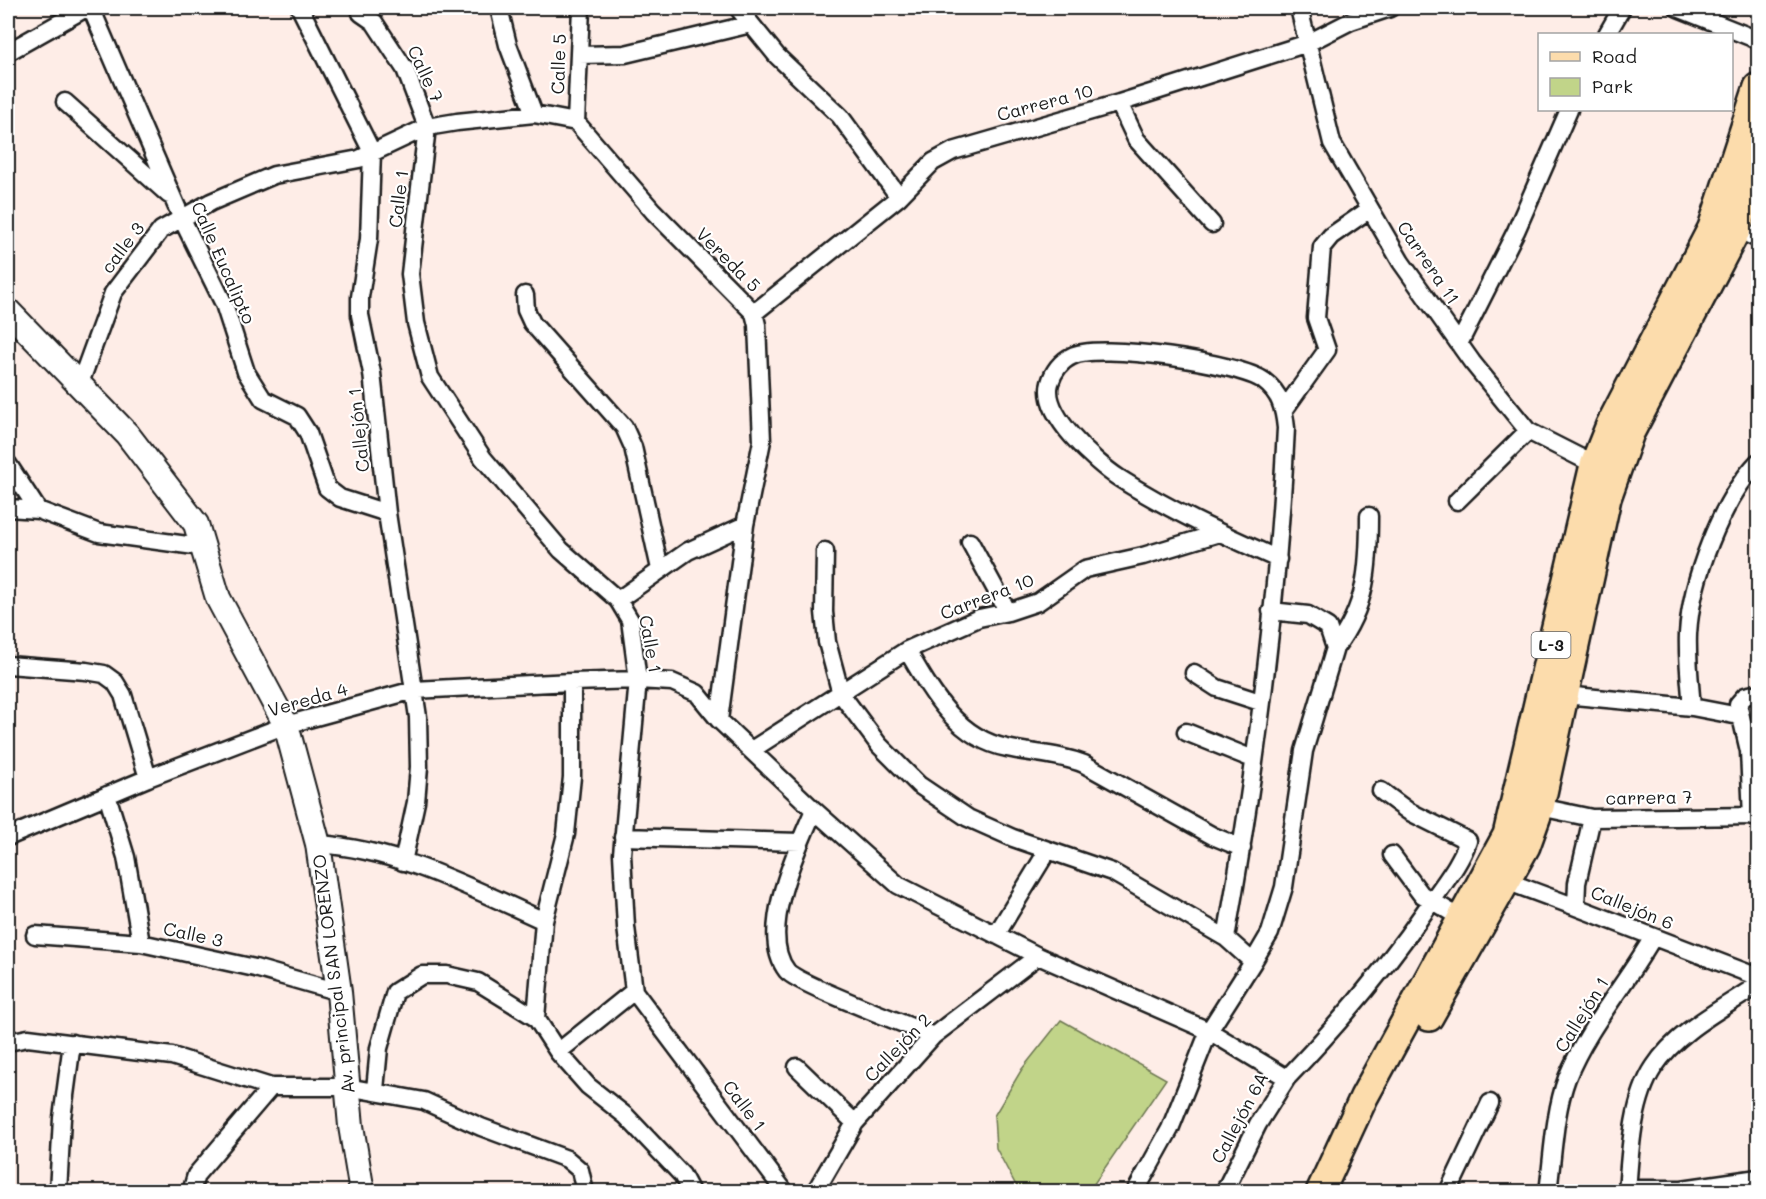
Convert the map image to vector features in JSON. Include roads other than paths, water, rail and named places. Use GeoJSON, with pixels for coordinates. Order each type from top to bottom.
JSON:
{"type":"FeatureCollection","features":[{"type":"Feature","properties":{"kind":"main road","name":"L-3"},"geometry":{"type":"LineString","coordinates":[[1320,1191],[1364,1097],[1507,835],[1605,469],[1610,425],[1712,228],[1758,87]]}},
{"type":"Feature","properties":{"kind":"main road","name":"L-3"},"geometry":{"type":"LineString","coordinates":[[1334,1191],[1360,1132],[1526,846],[1540,807],[1607,498],[1605,469],[1630,434],[1748,234],[1758,168]]}},
{"type":"Feature","properties":{"kind":"main road","name":"Av. principal SAN LORENZO"},"geometry":{"type":"LineString","coordinates":[[8,311],[127,434],[196,524],[218,598],[286,725],[318,844],[339,992],[351,1126],[362,1191]]}},
{"type":"Feature","properties":{"kind":"street"},"geometry":{"type":"LineString","coordinates":[[8,52],[86,8]]}},
{"type":"Feature","properties":{"kind":"street","name":"Calle Eucalipto"},"geometry":{"type":"LineString","coordinates":[[91,8],[182,219],[224,304],[246,372],[263,399],[297,416],[308,434],[327,488],[340,498],[387,513]]}},
{"type":"Feature","properties":{"kind":"street","name":"Callejón 1"},"geometry":{"type":"LineString","coordinates":[[300,8],[365,156],[369,239],[360,297],[360,315],[372,373],[387,513],[418,717],[419,767],[416,802],[403,862]]}},
{"type":"Feature","properties":{"kind":"street"},"geometry":{"type":"LineString","coordinates":[[499,8],[507,45],[534,114]]}},
{"type":"Feature","properties":{"kind":"street","name":"Calle 5"},"geometry":{"type":"LineString","coordinates":[[576,122],[581,8]]}},
{"type":"Feature","properties":{"kind":"street"},"geometry":{"type":"LineString","coordinates":[[738,8],[777,56],[840,116],[899,197]]}},
{"type":"Feature","properties":{"kind":"street","name":"Carrera 11"},"geometry":{"type":"LineString","coordinates":[[1299,8],[1332,143],[1401,262],[1459,344],[1528,432],[1605,469]]}},
{"type":"Feature","properties":{"kind":"street","name":"Carrera 10"},"geometry":{"type":"LineString","coordinates":[[754,313],[899,197],[933,162],[952,151],[1119,103],[1308,43],[1351,21],[1390,8]]}},
{"type":"Feature","properties":{"kind":"street"},"geometry":{"type":"LineString","coordinates":[[1608,33],[1622,8]]}},
{"type":"Feature","properties":{"kind":"street"},"geometry":{"type":"LineString","coordinates":[[1678,8],[1758,40]]}},
{"type":"Feature","properties":{"kind":"street","name":"Calle 7"},"geometry":{"type":"LineString","coordinates":[[362,13],[374,22],[405,69],[427,127]]}},
{"type":"Feature","properties":{"kind":"street"},"geometry":{"type":"LineString","coordinates":[[579,55],[625,54],[751,24]]}},
{"type":"Feature","properties":{"kind":"street"},"geometry":{"type":"LineString","coordinates":[[65,102],[174,200]]}},
{"type":"Feature","properties":{"kind":"street"},"geometry":{"type":"LineString","coordinates":[[1119,103],[1136,139],[1212,224]]}},
{"type":"Feature","properties":{"kind":"street"},"geometry":{"type":"LineString","coordinates":[[1459,344],[1516,231],[1569,111]]}},
{"type":"Feature","properties":{"kind":"street"},"geometry":{"type":"LineString","coordinates":[[365,156],[427,127],[534,114],[576,122]]}},
{"type":"Feature","properties":{"kind":"street","name":"Vereda 5"},"geometry":{"type":"LineString","coordinates":[[576,122],[653,211],[754,313],[758,325],[762,441],[745,525],[719,720]]}},
{"type":"Feature","properties":{"kind":"street","name":"Calle 1"},"geometry":{"type":"LineString","coordinates":[[427,127],[410,274],[416,323],[430,377],[483,458],[561,550],[618,600],[630,620],[638,680],[623,837],[626,927],[634,991],[784,1191]]}},
{"type":"Feature","properties":{"kind":"street","name":"calle 3"},"geometry":{"type":"LineString","coordinates":[[79,386],[113,293],[161,230],[212,202],[274,175],[365,156]]}},
{"type":"Feature","properties":{"kind":"street"},"geometry":{"type":"LineString","coordinates":[[1284,410],[1327,350],[1316,318],[1322,247],[1331,236],[1370,209]]}},
{"type":"Feature","properties":{"kind":"street"},"geometry":{"type":"LineString","coordinates":[[525,295],[526,310],[532,323],[624,427],[633,447],[660,569]]}},
{"type":"Feature","properties":{"kind":"street"},"geometry":{"type":"LineString","coordinates":[[1226,938],[1242,848],[1278,559],[1286,439],[1284,410],[1278,394],[1262,379],[1182,358],[1121,351],[1083,351],[1070,356],[1052,375],[1048,389],[1049,402],[1073,437],[1118,477],[1219,533],[1278,559]]}},
{"type":"Feature","properties":{"kind":"street"},"geometry":{"type":"LineString","coordinates":[[1457,501],[1528,432]]}},
{"type":"Feature","properties":{"kind":"street"},"geometry":{"type":"LineString","coordinates":[[1692,707],[1688,632],[1702,570],[1737,487],[1758,462]]}},
{"type":"Feature","properties":{"kind":"street"},"geometry":{"type":"LineString","coordinates":[[8,464],[38,510]]}},
{"type":"Feature","properties":{"kind":"street"},"geometry":{"type":"LineString","coordinates":[[8,508],[38,510],[99,533],[202,546]]}},
{"type":"Feature","properties":{"kind":"street"},"geometry":{"type":"LineString","coordinates":[[1135,1191],[1170,1129],[1209,1031],[1270,933],[1284,887],[1304,752],[1335,648],[1351,627],[1369,569],[1369,516]]}},
{"type":"Feature","properties":{"kind":"street"},"geometry":{"type":"LineString","coordinates":[[618,600],[688,551],[745,525]]}},
{"type":"Feature","properties":{"kind":"street","name":"Carrera 10"},"geometry":{"type":"LineString","coordinates":[[753,749],[907,650],[979,618],[1038,602],[1085,569],[1143,556],[1219,533]]}},
{"type":"Feature","properties":{"kind":"street"},"geometry":{"type":"LineString","coordinates":[[970,542],[1008,612]]}},
{"type":"Feature","properties":{"kind":"street"},"geometry":{"type":"LineString","coordinates":[[825,551],[824,612],[827,642],[841,694],[879,745],[919,785],[968,818],[1048,850],[1112,872],[1226,938],[1253,962]]}},
{"type":"Feature","properties":{"kind":"street"},"geometry":{"type":"LineString","coordinates":[[1271,611],[1308,615],[1328,627],[1335,648]]}},
{"type":"Feature","properties":{"kind":"street"},"geometry":{"type":"LineString","coordinates":[[907,650],[950,715],[974,736],[1005,748],[1062,755],[1084,764],[1161,808],[1242,848]]}},
{"type":"Feature","properties":{"kind":"street"},"geometry":{"type":"LineString","coordinates":[[8,665],[86,670],[104,674],[115,682],[123,695],[148,777]]}},
{"type":"Feature","properties":{"kind":"street"},"geometry":{"type":"LineString","coordinates":[[1194,674],[1217,688],[1260,702]]}},
{"type":"Feature","properties":{"kind":"street"},"geometry":{"type":"LineString","coordinates":[[536,1018],[544,921],[566,834],[572,777],[572,681]]}},
{"type":"Feature","properties":{"kind":"street","name":"Vereda 4"},"geometry":{"type":"LineString","coordinates":[[8,837],[148,777],[286,725],[414,690],[572,681],[672,682],[697,693],[719,720],[898,885],[996,935]]}},
{"type":"Feature","properties":{"kind":"street"},"geometry":{"type":"LineString","coordinates":[[1755,816],[1749,751],[1738,704],[1745,696],[1758,693]]}},
{"type":"Feature","properties":{"kind":"street"},"geometry":{"type":"LineString","coordinates":[[1564,695],[1692,707],[1739,716]]}},
{"type":"Feature","properties":{"kind":"street"},"geometry":{"type":"LineString","coordinates":[[1186,732],[1253,759]]}},
{"type":"Feature","properties":{"kind":"street"},"geometry":{"type":"LineString","coordinates":[[1381,791],[1402,807],[1495,857]]}},
{"type":"Feature","properties":{"kind":"street"},"geometry":{"type":"LineString","coordinates":[[107,795],[126,857],[141,944]]}},
{"type":"Feature","properties":{"kind":"street","name":"carrera 7"},"geometry":{"type":"LineString","coordinates":[[1540,807],[1593,818],[1755,816]]}},
{"type":"Feature","properties":{"kind":"street"},"geometry":{"type":"LineString","coordinates":[[814,810],[800,842],[782,897],[776,929],[779,955],[788,972],[808,984],[933,1036]]}},
{"type":"Feature","properties":{"kind":"street","name":"Callejón 6"},"geometry":{"type":"LineString","coordinates":[[1593,818],[1577,883],[1576,907],[1758,979]]}},
{"type":"Feature","properties":{"kind":"street"},"geometry":{"type":"LineString","coordinates":[[623,837],[800,842]]}},
{"type":"Feature","properties":{"kind":"street"},"geometry":{"type":"LineString","coordinates":[[1287,1078],[1364,994],[1400,949],[1450,876],[1468,841]]}},
{"type":"Feature","properties":{"kind":"street"},"geometry":{"type":"LineString","coordinates":[[318,844],[374,851],[544,921]]}},
{"type":"Feature","properties":{"kind":"street"},"geometry":{"type":"LineString","coordinates":[[996,935],[1048,850]]}},
{"type":"Feature","properties":{"kind":"street"},"geometry":{"type":"LineString","coordinates":[[1392,855],[1413,885],[1432,901],[1462,919]]}},
{"type":"Feature","properties":{"kind":"street"},"geometry":{"type":"LineString","coordinates":[[1506,881],[1576,907]]}},
{"type":"Feature","properties":{"kind":"street","name":"Calle 3"},"geometry":{"type":"LineString","coordinates":[[35,935],[141,944],[255,968],[339,992]]}},
{"type":"Feature","properties":{"kind":"street","name":"Callejón 6A"},"geometry":{"type":"LineString","coordinates":[[996,935],[1038,956],[1209,1031],[1287,1078],[1258,1124],[1224,1191]]}},
{"type":"Feature","properties":{"kind":"street","name":"Callejón 1"},"geometry":{"type":"LineString","coordinates":[[1548,1191],[1557,1122],[1566,1081],[1580,1049],[1653,937]]}},
{"type":"Feature","properties":{"kind":"street","name":"Callejón 2"},"geometry":{"type":"LineString","coordinates":[[815,1191],[855,1123],[933,1036],[1038,956]]}},
{"type":"Feature","properties":{"kind":"street"},"geometry":{"type":"LineString","coordinates":[[375,1090],[379,1048],[394,992],[422,975],[447,975],[478,982],[536,1018],[558,1052],[588,1086],[626,1116],[682,1175],[691,1191]]}},
{"type":"Feature","properties":{"kind":"street"},"geometry":{"type":"LineString","coordinates":[[1758,979],[1750,990],[1689,1031],[1654,1067],[1643,1090],[1634,1128],[1628,1190],[1682,1189],[1758,1178]]}},
{"type":"Feature","properties":{"kind":"street"},"geometry":{"type":"LineString","coordinates":[[558,1052],[634,991]]}},
{"type":"Feature","properties":{"kind":"street"},"geometry":{"type":"LineString","coordinates":[[8,1042],[28,1038],[172,1056],[271,1088],[347,1087],[375,1090],[424,1101],[482,1127],[567,1159],[580,1170],[585,1191]]}},
{"type":"Feature","properties":{"kind":"street"},"geometry":{"type":"LineString","coordinates":[[58,1191],[62,1118],[72,1043]]}},
{"type":"Feature","properties":{"kind":"street"},"geometry":{"type":"LineString","coordinates":[[796,1067],[855,1123]]}},
{"type":"Feature","properties":{"kind":"street"},"geometry":{"type":"LineString","coordinates":[[191,1191],[196,1175],[271,1088]]}},
{"type":"Feature","properties":{"kind":"street"},"geometry":{"type":"LineString","coordinates":[[1448,1191],[1490,1103]]}}]}
